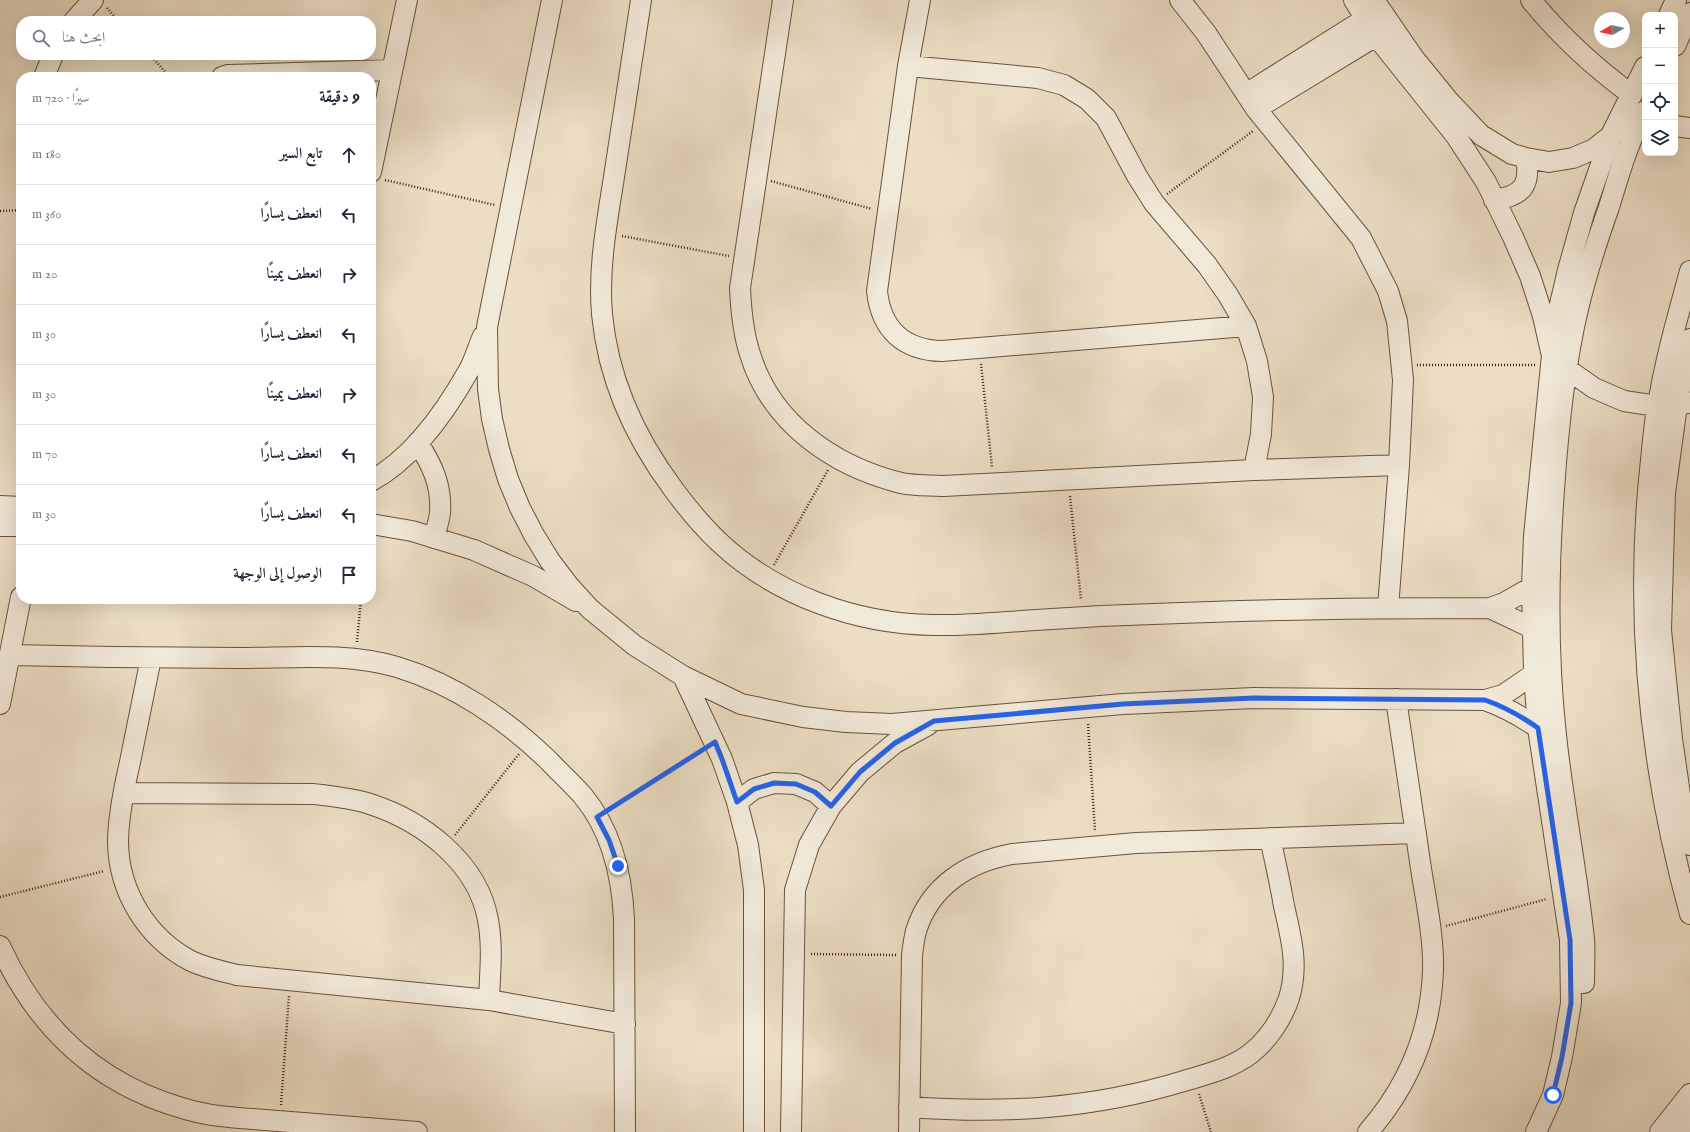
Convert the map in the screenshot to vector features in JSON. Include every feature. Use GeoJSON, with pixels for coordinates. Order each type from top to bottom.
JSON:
{"type":"FeatureCollection","features":[{"type":"Feature","properties":{"kind":"street"},"geometry":{"type":"LineString","coordinates":[[376,169],[392,70],[407,0]]}},
{"type":"Feature","properties":{"kind":"street"},"geometry":{"type":"LineString","coordinates":[[552,0],[487,327],[488,389],[492,419],[499,450],[508,479],[520,508],[538,542],[569,586],[590,608],[634,645],[682,676],[741,704],[803,717],[846,722],[892,724],[1123,704],[1254,698],[1485,700],[1503,695],[1534,674]]}},
{"type":"Feature","properties":{"kind":"street"},"geometry":{"type":"LineString","coordinates":[[641,0],[605,233],[602,272],[602,312],[607,350],[617,386],[631,421],[649,454],[693,516],[720,544],[750,568],[783,587],[818,603],[855,614],[893,622],[931,625],[970,624],[1083,616],[1388,608],[1490,608],[1504,603],[1532,587]]}},
{"type":"Feature","properties":{"kind":"street"},"geometry":{"type":"LineString","coordinates":[[783,0],[743,259],[740,288],[742,322],[750,355],[764,386],[783,414],[807,438],[834,458],[863,471],[902,484],[943,486],[1254,470],[1399,465]]}},
{"type":"Feature","properties":{"kind":"street"},"geometry":{"type":"LineString","coordinates":[[920,0],[908,66],[877,291],[878,305],[892,330],[902,340],[914,347],[928,351],[1246,326]]}},
{"type":"Feature","properties":{"kind":"street"},"geometry":{"type":"LineString","coordinates":[[1180,0],[1206,33],[1256,108],[1361,238],[1388,291],[1397,321],[1403,380],[1399,465],[1388,608]]}},
{"type":"Feature","properties":{"kind":"street"},"geometry":{"type":"LineString","coordinates":[[1354,0],[1376,36],[1456,136],[1486,182],[1530,276],[1557,363],[1594,388],[1624,401],[1675,404]]}},
{"type":"Feature","properties":{"kind":"street"},"geometry":{"type":"LineString","coordinates":[[1374,0],[1413,57],[1448,100],[1481,135],[1512,154],[1549,162],[1573,158],[1594,149],[1612,133],[1642,121]]}},
{"type":"Feature","properties":{"kind":"street"},"geometry":{"type":"LineString","coordinates":[[1531,0],[1576,50],[1612,81],[1632,95]]}},
{"type":"Feature","properties":{"kind":"street"},"geometry":{"type":"LineString","coordinates":[[1670,12],[1676,0]]}},
{"type":"Feature","properties":{"kind":"street"},"geometry":{"type":"LineString","coordinates":[[81,16],[99,3]]}},
{"type":"Feature","properties":{"kind":"street"},"geometry":{"type":"LineString","coordinates":[[1678,39],[1690,13]]}},
{"type":"Feature","properties":{"kind":"street"},"geometry":{"type":"LineString","coordinates":[[1256,108],[1365,19]]}},
{"type":"Feature","properties":{"kind":"street"},"geometry":{"type":"LineString","coordinates":[[1256,108],[1376,36]]}},
{"type":"Feature","properties":{"kind":"street"},"geometry":{"type":"LineString","coordinates":[[46,72],[51,60]]}},
{"type":"Feature","properties":{"kind":"street"},"geometry":{"type":"LineString","coordinates":[[908,66],[1038,78],[1064,85],[1087,99],[1106,118],[1154,204],[1207,265],[1228,294],[1246,326],[1257,361],[1263,397],[1262,434],[1254,470]]}},
{"type":"Feature","properties":{"kind":"street"},"geometry":{"type":"LineString","coordinates":[[326,72],[392,70]]}},
{"type":"Feature","properties":{"kind":"street"},"geometry":{"type":"LineString","coordinates":[[1550,1132],[1565,1100],[1575,1060],[1584,1004],[1584,941],[1556,737],[1551,684],[1548,614],[1549,554],[1556,451],[1557,316],[1584,213],[1612,133],[1642,73]]}},
{"type":"Feature","properties":{"kind":"street"},"geometry":{"type":"LineString","coordinates":[[1536,1132],[1553,1095],[1562,1057],[1571,1003],[1570,940],[1538,728],[1534,674],[1532,587],[1534,536],[1557,363],[1577,310],[1592,255],[1642,121]]}},
{"type":"Feature","properties":{"kind":"street"},"geometry":{"type":"LineString","coordinates":[[1678,126],[1690,128]]}},
{"type":"Feature","properties":{"kind":"street"},"geometry":{"type":"LineString","coordinates":[[1494,200],[1511,197],[1523,188],[1528,177],[1526,158]]}},
{"type":"Feature","properties":{"kind":"street"},"geometry":{"type":"LineString","coordinates":[[1690,271],[1672,338],[1675,404],[1665,493],[1661,630],[1672,739],[1680,794],[1690,845]]}},
{"type":"Feature","properties":{"kind":"street"},"geometry":{"type":"LineString","coordinates":[[376,478],[385,474],[418,443],[446,408],[466,375],[487,327]]}},
{"type":"Feature","properties":{"kind":"street"},"geometry":{"type":"LineString","coordinates":[[1690,339],[1675,404],[1647,503],[1644,562],[1646,634],[1651,714],[1658,774],[1671,841],[1690,914]]}},
{"type":"Feature","properties":{"kind":"street"},"geometry":{"type":"LineString","coordinates":[[418,443],[432,464],[439,488],[440,513],[434,538]]}},
{"type":"Feature","properties":{"kind":"street"},"geometry":{"type":"LineString","coordinates":[[0,506],[16,507]]}},
{"type":"Feature","properties":{"kind":"street"},"geometry":{"type":"LineString","coordinates":[[376,525],[412,531],[474,550],[533,576],[590,608]]}},
{"type":"Feature","properties":{"kind":"street"},"geometry":{"type":"LineString","coordinates":[[0,526],[16,526]]}},
{"type":"Feature","properties":{"kind":"street"},"geometry":{"type":"LineString","coordinates":[[0,704],[20,604]]}},
{"type":"Feature","properties":{"kind":"street"},"geometry":{"type":"LineString","coordinates":[[1490,608],[1534,629]]}},
{"type":"Feature","properties":{"kind":"street"},"geometry":{"type":"LineString","coordinates":[[10,656],[355,658],[396,667],[436,681],[473,702],[507,725],[528,742],[584,797],[609,840],[618,866],[623,892],[624,919],[625,1132]]}},
{"type":"Feature","properties":{"kind":"street"},"geometry":{"type":"LineString","coordinates":[[151,658],[124,793],[118,842],[120,866],[127,890],[138,912],[152,931],[170,948],[191,961],[213,970],[237,975],[489,1000],[625,1024]]}},
{"type":"Feature","properties":{"kind":"street"},"geometry":{"type":"LineString","coordinates":[[682,676],[722,759],[737,802],[748,845],[754,890],[754,1132]]}},
{"type":"Feature","properties":{"kind":"street"},"geometry":{"type":"LineString","coordinates":[[1368,1132],[1384,1114],[1405,1081],[1420,1046],[1430,1000],[1433,969],[1430,930],[1396,699]]}},
{"type":"Feature","properties":{"kind":"street"},"geometry":{"type":"LineString","coordinates":[[1485,700],[1503,706],[1538,728]]}},
{"type":"Feature","properties":{"kind":"street"},"geometry":{"type":"LineString","coordinates":[[791,1132],[795,890],[809,845],[831,806],[860,772],[895,743],[934,721]]}},
{"type":"Feature","properties":{"kind":"street"},"geometry":{"type":"LineString","coordinates":[[737,802],[754,789],[774,783],[796,784],[815,792],[831,806]]}},
{"type":"Feature","properties":{"kind":"street"},"geometry":{"type":"LineString","coordinates":[[124,793],[313,794],[370,804],[396,814],[446,847],[471,876],[482,897],[488,920],[491,943],[489,1000]]}},
{"type":"Feature","properties":{"kind":"street"},"geometry":{"type":"LineString","coordinates":[[909,1132],[912,955],[916,931],[923,914],[942,889],[960,873],[976,864],[994,857],[1012,854],[1136,843],[1416,833]]}},
{"type":"Feature","properties":{"kind":"street"},"geometry":{"type":"LineString","coordinates":[[909,1107],[960,1110],[1010,1110],[1061,1107],[1111,1099],[1161,1088],[1231,1066],[1250,1054],[1280,1019],[1289,998],[1294,975],[1294,952],[1270,838]]}},
{"type":"Feature","properties":{"kind":"street"},"geometry":{"type":"LineString","coordinates":[[0,946],[12,974],[32,1005],[56,1034],[84,1059],[115,1080],[148,1096],[183,1109],[230,1118],[282,1125],[417,1132]]}},
{"type":"Feature","properties":{"kind":"street"},"geometry":{"type":"LineString","coordinates":[[1660,1132],[1690,1094]]}},
{"type":"Feature","properties":{"kind":"street"},"geometry":{"type":"LineString","coordinates":[[1680,1132],[1690,1120]]}},
{"type":"Feature","properties":{"kind":"path"},"geometry":{"type":"LineString","coordinates":[[99,3],[113,16]]}},
{"type":"Feature","properties":{"kind":"path"},"geometry":{"type":"LineString","coordinates":[[155,60],[165,72]]}},
{"type":"Feature","properties":{"kind":"path"},"geometry":{"type":"LineString","coordinates":[[1154,204],[1256,108]]}},
{"type":"Feature","properties":{"kind":"path"},"geometry":{"type":"LineString","coordinates":[[376,175],[510,208]]}},
{"type":"Feature","properties":{"kind":"path"},"geometry":{"type":"LineString","coordinates":[[756,176],[887,214]]}},
{"type":"Feature","properties":{"kind":"path"},"geometry":{"type":"LineString","coordinates":[[0,211],[16,210]]}},
{"type":"Feature","properties":{"kind":"path"},"geometry":{"type":"LineString","coordinates":[[605,233],[743,259]]}},
{"type":"Feature","properties":{"kind":"path"},"geometry":{"type":"LineString","coordinates":[[979,348],[994,484]]}},
{"type":"Feature","properties":{"kind":"path"},"geometry":{"type":"LineString","coordinates":[[1402,365],[1557,363]]}},
{"type":"Feature","properties":{"kind":"path"},"geometry":{"type":"LineString","coordinates":[[766,577],[834,458]]}},
{"type":"Feature","properties":{"kind":"path"},"geometry":{"type":"LineString","coordinates":[[1068,480],[1083,616]]}},
{"type":"Feature","properties":{"kind":"path"},"geometry":{"type":"LineString","coordinates":[[355,658],[360,604]]}},
{"type":"Feature","properties":{"kind":"path"},"geometry":{"type":"LineString","coordinates":[[1087,707],[1096,847]]}},
{"type":"Feature","properties":{"kind":"path"},"geometry":{"type":"LineString","coordinates":[[446,847],[528,742]]}},
{"type":"Feature","properties":{"kind":"path"},"geometry":{"type":"LineString","coordinates":[[597,817],[715,742]]}},
{"type":"Feature","properties":{"kind":"path"},"geometry":{"type":"LineString","coordinates":[[0,897],[120,866]]}},
{"type":"Feature","properties":{"kind":"path"},"geometry":{"type":"LineString","coordinates":[[1430,930],[1564,895]]}},
{"type":"Feature","properties":{"kind":"path"},"geometry":{"type":"LineString","coordinates":[[794,953],[912,955]]}},
{"type":"Feature","properties":{"kind":"path"},"geometry":{"type":"LineString","coordinates":[[282,1125],[290,980]]}},
{"type":"Feature","properties":{"kind":"path"},"geometry":{"type":"LineString","coordinates":[[1193,1078],[1211,1132]]}},
{"type":"Feature","properties":{"kind":"route"},"geometry":{"type":"LineString","coordinates":[[618,866],[609,840],[597,817],[715,742],[737,802],[754,789],[774,783],[796,784],[815,792],[831,806],[860,772],[895,743],[934,721],[1123,704],[1254,698],[1485,700],[1503,706],[1538,728],[1570,940],[1571,1003],[1562,1057],[1553,1095]]}}]}
